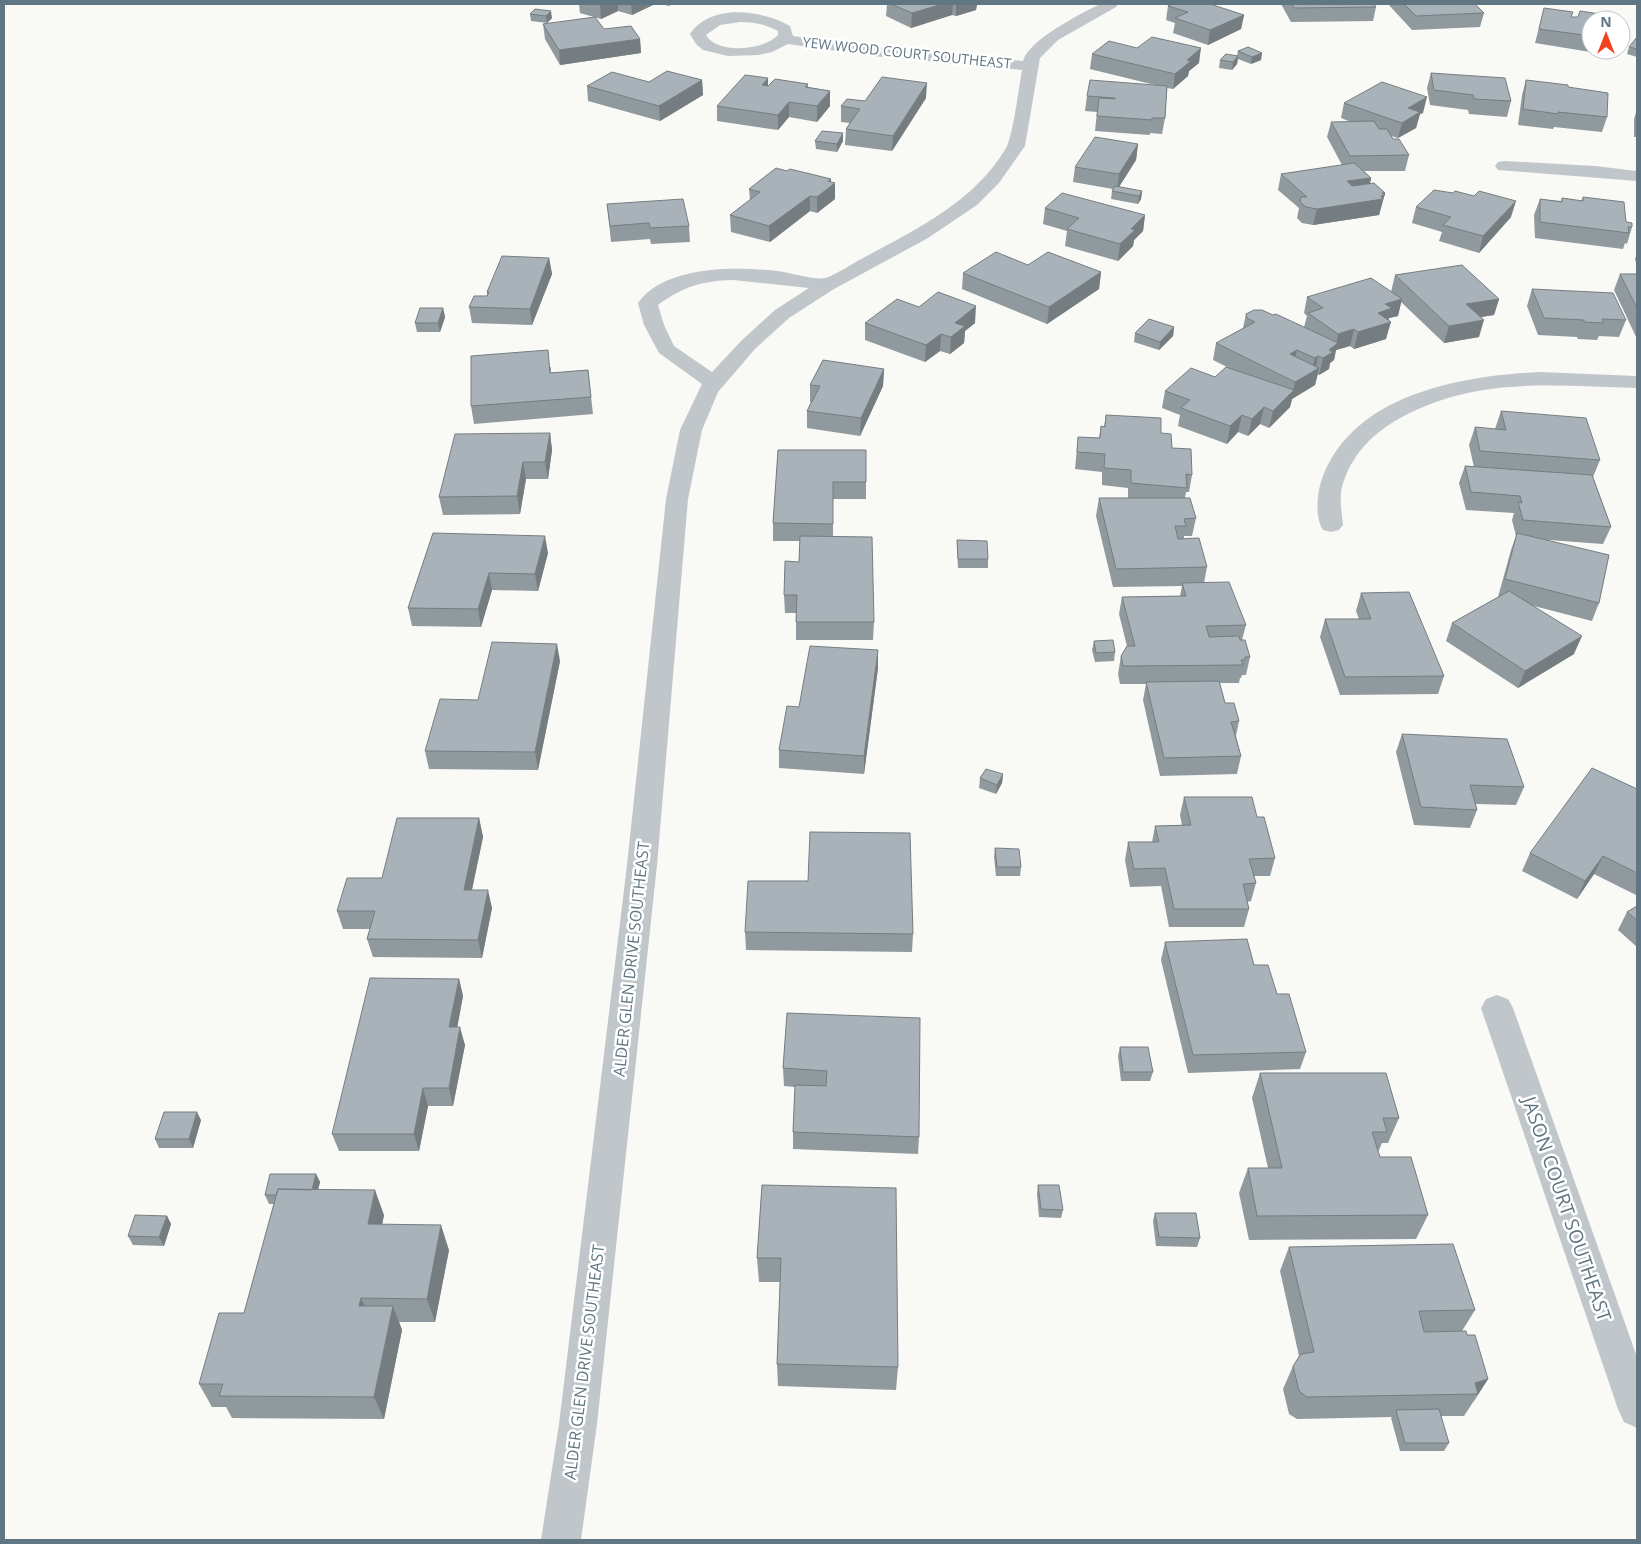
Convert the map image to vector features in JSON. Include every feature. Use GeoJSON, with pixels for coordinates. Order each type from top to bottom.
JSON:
{"type":"FeatureCollection","features":[{"type":"Feature","properties":{"kind":"street","name":"ALDER GLEN DRIVE SOUTHEAST"},"geometry":{"type":"LineString","coordinates":[[561,1540],[578,1424],[642,865],[678,499],[691,430],[708,390],[748,345],[782,314],[827,285],[921,234],[970,200],[993,178],[1016,146],[1032,57],[1053,37],[1112,4]]}},
{"type":"Feature","properties":{"kind":"street","name":"YEW WOOD COURT SOUTHEAST"},"geometry":{"type":"LineString","coordinates":[[784,40],[785,30],[770,21],[758,18],[719,20],[708,24],[698,34],[700,40],[705,44],[733,52],[767,49],[784,40],[851,49],[1030,66]]}},
{"type":"Feature","properties":{"kind":"street"},"geometry":{"type":"LineString","coordinates":[[1504,166],[1594,171],[1637,176]]}},
{"type":"Feature","properties":{"kind":"street"},"geometry":{"type":"LineString","coordinates":[[714,384],[666,349],[654,326],[648,304],[661,291],[687,280],[715,274],[758,274],[827,285]]}},
{"type":"Feature","properties":{"kind":"street"},"geometry":{"type":"LineString","coordinates":[[1331,525],[1331,488],[1344,455],[1368,428],[1402,406],[1430,395],[1495,380],[1548,378],[1637,382]]}},
{"type":"Feature","properties":{"kind":"street","name":"JASON COURT SOUTHEAST"},"geometry":{"type":"LineString","coordinates":[[1497,1008],[1637,1409]]}},
{"type":"Feature","properties":{"kind":"building"},"geometry":{"type":"Polygon","coordinates":[[[891,4],[943,4],[912,13],[891,4]]]}},
{"type":"Feature","properties":{"kind":"building"},"geometry":{"type":"Polygon","coordinates":[[[1172,4],[1210,4],[1244,15],[1210,30],[1175,18],[1188,12],[1168,6],[1172,4]]]}},
{"type":"Feature","properties":{"kind":"building"},"geometry":{"type":"Polygon","coordinates":[[[1292,4],[1374,4],[1376,7],[1294,8],[1292,4]]]}},
{"type":"Feature","properties":{"kind":"building"},"geometry":{"type":"Polygon","coordinates":[[[1404,4],[1475,4],[1484,13],[1416,16],[1404,4]]]}},
{"type":"Feature","properties":{"kind":"building"},"geometry":{"type":"Polygon","coordinates":[[[1544,8],[1573,12],[1571,17],[1578,17],[1581,11],[1581,35],[1539,29],[1544,8]]]}},
{"type":"Feature","properties":{"kind":"building"},"geometry":{"type":"Polygon","coordinates":[[[535,9],[551,11],[546,16],[530,14],[535,9]]]}},
{"type":"Feature","properties":{"kind":"building"},"geometry":{"type":"Polygon","coordinates":[[[595,17],[604,29],[631,26],[640,39],[559,50],[543,24],[595,17]]]}},
{"type":"Feature","properties":{"kind":"building"},"geometry":{"type":"Polygon","coordinates":[[[1152,37],[1201,48],[1187,60],[1191,61],[1175,74],[1092,54],[1109,41],[1137,48],[1152,37]]]}},
{"type":"Feature","properties":{"kind":"building"},"geometry":{"type":"Polygon","coordinates":[[[1637,37],[1637,49],[1631,48],[1637,37]]]}},
{"type":"Feature","properties":{"kind":"building"},"geometry":{"type":"Polygon","coordinates":[[[1248,47],[1262,53],[1252,57],[1238,51],[1248,47]]]}},
{"type":"Feature","properties":{"kind":"building"},"geometry":{"type":"Polygon","coordinates":[[[1226,54],[1238,56],[1233,62],[1220,60],[1226,54]]]}},
{"type":"Feature","properties":{"kind":"building"},"geometry":{"type":"Polygon","coordinates":[[[667,71],[702,80],[659,106],[587,86],[612,72],[649,82],[667,71]]]}},
{"type":"Feature","properties":{"kind":"building"},"geometry":{"type":"Polygon","coordinates":[[[1431,73],[1505,78],[1511,101],[1474,99],[1473,95],[1434,90],[1431,73]]]}},
{"type":"Feature","properties":{"kind":"building"},"geometry":{"type":"Polygon","coordinates":[[[745,75],[768,78],[762,85],[768,86],[775,79],[808,84],[805,87],[830,91],[817,106],[789,102],[778,115],[717,106],[745,75]]]}},
{"type":"Feature","properties":{"kind":"building"},"geometry":{"type":"Polygon","coordinates":[[[882,77],[927,83],[893,136],[846,129],[860,109],[841,106],[847,99],[865,101],[882,77]]]}},
{"type":"Feature","properties":{"kind":"building"},"geometry":{"type":"Polygon","coordinates":[[[1090,80],[1167,86],[1165,118],[1152,118],[1152,120],[1097,116],[1099,98],[1115,98],[1087,96],[1090,80]]]}},
{"type":"Feature","properties":{"kind":"building"},"geometry":{"type":"Polygon","coordinates":[[[1526,80],[1568,85],[1568,87],[1608,93],[1607,117],[1558,112],[1558,114],[1523,109],[1526,80]]]}},
{"type":"Feature","properties":{"kind":"building"},"geometry":{"type":"Polygon","coordinates":[[[1382,82],[1427,97],[1408,108],[1420,112],[1402,123],[1344,103],[1382,82]]]}},
{"type":"Feature","properties":{"kind":"building"},"geometry":{"type":"Polygon","coordinates":[[[1374,121],[1379,129],[1387,129],[1393,139],[1399,139],[1409,155],[1350,156],[1331,122],[1374,121]]]}},
{"type":"Feature","properties":{"kind":"building"},"geometry":{"type":"Polygon","coordinates":[[[822,131],[843,133],[837,144],[815,141],[822,131]]]}},
{"type":"Feature","properties":{"kind":"building"},"geometry":{"type":"Polygon","coordinates":[[[1095,137],[1138,144],[1119,174],[1075,167],[1095,137]]]}},
{"type":"Feature","properties":{"kind":"building"},"geometry":{"type":"Polygon","coordinates":[[[1354,163],[1371,178],[1347,181],[1352,186],[1374,183],[1385,193],[1382,193],[1385,195],[1381,196],[1383,199],[1317,209],[1306,207],[1300,202],[1301,197],[1307,197],[1281,174],[1354,163]]]}},
{"type":"Feature","properties":{"kind":"building"},"geometry":{"type":"Polygon","coordinates":[[[776,168],[787,171],[790,169],[831,179],[828,181],[835,183],[817,197],[810,196],[769,226],[730,215],[760,192],[749,189],[776,168]]]}},
{"type":"Feature","properties":{"kind":"building"},"geometry":{"type":"Polygon","coordinates":[[[1115,186],[1142,191],[1139,196],[1112,191],[1115,186]]]}},
{"type":"Feature","properties":{"kind":"building"},"geometry":{"type":"Polygon","coordinates":[[[1434,190],[1453,193],[1455,191],[1474,196],[1479,191],[1516,201],[1483,236],[1443,225],[1451,217],[1416,207],[1434,190]]]}},
{"type":"Feature","properties":{"kind":"building"},"geometry":{"type":"Polygon","coordinates":[[[1062,193],[1145,215],[1131,229],[1135,230],[1120,244],[1067,229],[1079,218],[1045,208],[1062,193]]]}},
{"type":"Feature","properties":{"kind":"building"},"geometry":{"type":"Polygon","coordinates":[[[1583,197],[1624,202],[1626,222],[1632,223],[1632,227],[1628,227],[1629,233],[1540,222],[1540,199],[1562,202],[1562,198],[1583,201],[1583,197]]]}},
{"type":"Feature","properties":{"kind":"building"},"geometry":{"type":"Polygon","coordinates":[[[683,199],[689,226],[650,228],[649,223],[610,226],[607,204],[683,199]]]}},
{"type":"Feature","properties":{"kind":"building"},"geometry":{"type":"Polygon","coordinates":[[[996,252],[1028,265],[1048,252],[1101,272],[1049,307],[963,273],[996,252]]]}},
{"type":"Feature","properties":{"kind":"building"},"geometry":{"type":"Polygon","coordinates":[[[502,256],[549,258],[530,309],[469,307],[474,296],[487,296],[502,256]]]}},
{"type":"Feature","properties":{"kind":"building"},"geometry":{"type":"Polygon","coordinates":[[[1462,265],[1499,299],[1466,304],[1484,320],[1449,326],[1395,275],[1462,265]]]}},
{"type":"Feature","properties":{"kind":"building"},"geometry":{"type":"Polygon","coordinates":[[[1620,274],[1637,274],[1637,308],[1620,274]]]}},
{"type":"Feature","properties":{"kind":"building"},"geometry":{"type":"Polygon","coordinates":[[[1371,278],[1402,299],[1385,304],[1392,308],[1378,313],[1391,322],[1358,332],[1354,329],[1338,334],[1308,313],[1323,308],[1307,297],[1371,278]]]}},
{"type":"Feature","properties":{"kind":"building"},"geometry":{"type":"Polygon","coordinates":[[[1532,289],[1613,293],[1626,320],[1602,319],[1603,323],[1544,318],[1532,289]]]}},
{"type":"Feature","properties":{"kind":"building"},"geometry":{"type":"Polygon","coordinates":[[[938,292],[976,306],[955,323],[965,326],[951,337],[941,334],[926,345],[865,323],[897,299],[919,307],[938,292]]]}},
{"type":"Feature","properties":{"kind":"building"},"geometry":{"type":"Polygon","coordinates":[[[420,308],[443,308],[438,323],[415,323],[420,308]]]}},
{"type":"Feature","properties":{"kind":"building"},"geometry":{"type":"Polygon","coordinates":[[[1254,310],[1262,310],[1273,315],[1276,314],[1338,343],[1329,350],[1333,352],[1323,358],[1318,356],[1315,358],[1297,350],[1290,354],[1319,368],[1295,382],[1216,343],[1255,322],[1247,318],[1246,314],[1254,310]]]}},
{"type":"Feature","properties":{"kind":"building"},"geometry":{"type":"Polygon","coordinates":[[[1149,319],[1174,327],[1160,342],[1135,333],[1149,319]]]}},
{"type":"Feature","properties":{"kind":"building"},"geometry":{"type":"Polygon","coordinates":[[[548,350],[550,373],[588,370],[591,397],[471,406],[471,356],[548,350]]]}},
{"type":"Feature","properties":{"kind":"building"},"geometry":{"type":"Polygon","coordinates":[[[823,360],[884,369],[861,418],[807,411],[820,386],[810,385],[823,360]]]}},
{"type":"Feature","properties":{"kind":"building"},"geometry":{"type":"Polygon","coordinates":[[[1226,367],[1294,390],[1273,411],[1264,407],[1252,419],[1242,415],[1230,426],[1181,408],[1190,400],[1165,391],[1191,368],[1215,377],[1226,367]]]}},
{"type":"Feature","properties":{"kind":"building"},"geometry":{"type":"Polygon","coordinates":[[[1501,411],[1586,418],[1600,460],[1480,451],[1475,427],[1506,430],[1501,411]]]}},
{"type":"Feature","properties":{"kind":"building"},"geometry":{"type":"Polygon","coordinates":[[[1106,415],[1161,418],[1161,433],[1171,434],[1172,448],[1191,449],[1192,475],[1186,474],[1187,488],[1131,483],[1131,470],[1104,468],[1105,454],[1077,452],[1078,437],[1100,438],[1101,426],[1105,427],[1106,415]]]}},
{"type":"Feature","properties":{"kind":"building"},"geometry":{"type":"Polygon","coordinates":[[[550,433],[545,462],[523,462],[517,496],[439,497],[455,434],[550,433]]]}},
{"type":"Feature","properties":{"kind":"building"},"geometry":{"type":"Polygon","coordinates":[[[778,450],[866,450],[866,482],[833,482],[833,524],[773,523],[778,450]]]}},
{"type":"Feature","properties":{"kind":"building"},"geometry":{"type":"Polygon","coordinates":[[[1465,466],[1592,475],[1611,527],[1523,520],[1518,502],[1522,503],[1520,496],[1471,492],[1465,466]]]}},
{"type":"Feature","properties":{"kind":"building"},"geometry":{"type":"Polygon","coordinates":[[[1099,498],[1190,498],[1196,518],[1184,519],[1186,526],[1175,526],[1178,539],[1199,538],[1207,567],[1116,569],[1099,498]]]}},
{"type":"Feature","properties":{"kind":"building"},"geometry":{"type":"Polygon","coordinates":[[[433,533],[545,536],[535,574],[489,573],[478,609],[408,608],[433,533]]]}},
{"type":"Feature","properties":{"kind":"building"},"geometry":{"type":"Polygon","coordinates":[[[1517,533],[1609,555],[1599,603],[1505,579],[1517,533]]]}},
{"type":"Feature","properties":{"kind":"building"},"geometry":{"type":"Polygon","coordinates":[[[800,536],[872,537],[874,622],[796,622],[797,595],[784,595],[785,561],[799,562],[800,536]]]}},
{"type":"Feature","properties":{"kind":"building"},"geometry":{"type":"Polygon","coordinates":[[[957,540],[987,541],[988,559],[958,559],[957,540]]]}},
{"type":"Feature","properties":{"kind":"building"},"geometry":{"type":"Polygon","coordinates":[[[1229,582],[1246,625],[1206,626],[1209,637],[1239,636],[1240,640],[1245,640],[1250,657],[1245,657],[1245,660],[1241,660],[1243,665],[1123,666],[1121,656],[1127,646],[1135,646],[1122,597],[1186,596],[1182,583],[1229,582]]]}},
{"type":"Feature","properties":{"kind":"building"},"geometry":{"type":"Polygon","coordinates":[[[1509,591],[1582,636],[1525,671],[1452,623],[1509,591]]]}},
{"type":"Feature","properties":{"kind":"building"},"geometry":{"type":"Polygon","coordinates":[[[1409,592],[1444,676],[1345,677],[1325,619],[1371,619],[1361,593],[1409,592]]]}},
{"type":"Feature","properties":{"kind":"building"},"geometry":{"type":"Polygon","coordinates":[[[1113,640],[1115,652],[1096,653],[1094,641],[1113,640]]]}},
{"type":"Feature","properties":{"kind":"building"},"geometry":{"type":"Polygon","coordinates":[[[492,642],[557,644],[535,752],[425,751],[440,699],[478,700],[492,642]]]}},
{"type":"Feature","properties":{"kind":"building"},"geometry":{"type":"Polygon","coordinates":[[[810,646],[878,650],[864,756],[779,750],[787,706],[799,707],[810,646]]]}},
{"type":"Feature","properties":{"kind":"building"},"geometry":{"type":"Polygon","coordinates":[[[1219,681],[1225,703],[1234,703],[1239,721],[1231,722],[1241,756],[1164,758],[1146,682],[1219,681]]]}},
{"type":"Feature","properties":{"kind":"building"},"geometry":{"type":"Polygon","coordinates":[[[1402,734],[1507,739],[1524,787],[1470,785],[1477,810],[1421,807],[1402,734]]]}},
{"type":"Feature","properties":{"kind":"building"},"geometry":{"type":"Polygon","coordinates":[[[1592,768],[1637,789],[1637,873],[1603,856],[1585,881],[1530,853],[1592,768]]]}},
{"type":"Feature","properties":{"kind":"building"},"geometry":{"type":"Polygon","coordinates":[[[986,769],[1003,774],[997,785],[980,778],[986,769]]]}},
{"type":"Feature","properties":{"kind":"building"},"geometry":{"type":"Polygon","coordinates":[[[1184,797],[1252,797],[1257,817],[1264,817],[1275,858],[1249,859],[1256,883],[1243,884],[1249,909],[1174,909],[1165,868],[1134,869],[1128,842],[1159,842],[1155,826],[1191,825],[1184,797]]]}},
{"type":"Feature","properties":{"kind":"building"},"geometry":{"type":"Polygon","coordinates":[[[397,818],[479,818],[464,890],[488,890],[478,940],[367,939],[375,911],[337,911],[347,878],[382,878],[397,818]]]}},
{"type":"Feature","properties":{"kind":"building"},"geometry":{"type":"Polygon","coordinates":[[[810,832],[910,833],[913,934],[745,932],[748,881],[808,881],[810,832]]]}},
{"type":"Feature","properties":{"kind":"building"},"geometry":{"type":"Polygon","coordinates":[[[995,848],[1019,849],[1021,867],[997,867],[995,848]]]}},
{"type":"Feature","properties":{"kind":"building"},"geometry":{"type":"Polygon","coordinates":[[[1637,906],[1637,920],[1627,912],[1637,906]]]}},
{"type":"Feature","properties":{"kind":"building"},"geometry":{"type":"Polygon","coordinates":[[[1247,939],[1254,965],[1268,965],[1277,994],[1289,994],[1306,1052],[1193,1055],[1165,942],[1247,939]]]}},
{"type":"Feature","properties":{"kind":"building"},"geometry":{"type":"Polygon","coordinates":[[[370,978],[459,979],[449,1027],[460,1027],[449,1088],[423,1088],[414,1134],[332,1134],[370,978]]]}},
{"type":"Feature","properties":{"kind":"building"},"geometry":{"type":"Polygon","coordinates":[[[787,1013],[920,1018],[919,1137],[793,1132],[795,1085],[826,1086],[827,1071],[783,1068],[787,1013]]]}},
{"type":"Feature","properties":{"kind":"building"},"geometry":{"type":"Polygon","coordinates":[[[1120,1047],[1148,1047],[1153,1072],[1123,1072],[1120,1047]]]}},
{"type":"Feature","properties":{"kind":"building"},"geometry":{"type":"Polygon","coordinates":[[[1260,1073],[1386,1073],[1399,1118],[1383,1118],[1387,1132],[1372,1132],[1380,1157],[1411,1157],[1428,1215],[1257,1216],[1248,1168],[1282,1168],[1260,1073]]]}},
{"type":"Feature","properties":{"kind":"building"},"geometry":{"type":"Polygon","coordinates":[[[164,1112],[197,1112],[189,1139],[155,1139],[164,1112]]]}},
{"type":"Feature","properties":{"kind":"building"},"geometry":{"type":"Polygon","coordinates":[[[270,1174],[316,1174],[312,1190],[278,1189],[276,1195],[265,1195],[270,1174]]]}},
{"type":"Feature","properties":{"kind":"building"},"geometry":{"type":"Polygon","coordinates":[[[762,1185],[896,1188],[898,1367],[777,1364],[781,1258],[757,1258],[762,1185]]]}},
{"type":"Feature","properties":{"kind":"building"},"geometry":{"type":"Polygon","coordinates":[[[1038,1185],[1059,1185],[1063,1210],[1041,1209],[1038,1185]]]}},
{"type":"Feature","properties":{"kind":"building"},"geometry":{"type":"Polygon","coordinates":[[[278,1189],[375,1190],[368,1224],[441,1225],[427,1299],[361,1298],[359,1306],[393,1306],[374,1397],[219,1396],[223,1384],[199,1384],[219,1313],[244,1313],[278,1189]]]}},
{"type":"Feature","properties":{"kind":"building"},"geometry":{"type":"Polygon","coordinates":[[[1155,1213],[1196,1213],[1200,1238],[1159,1237],[1155,1213]]]}},
{"type":"Feature","properties":{"kind":"building"},"geometry":{"type":"Polygon","coordinates":[[[135,1215],[167,1216],[159,1237],[128,1236],[135,1215]]]}},
{"type":"Feature","properties":{"kind":"building"},"geometry":{"type":"Polygon","coordinates":[[[1453,1244],[1475,1310],[1419,1311],[1424,1332],[1466,1331],[1467,1335],[1475,1335],[1488,1379],[1475,1383],[1478,1394],[1307,1397],[1299,1391],[1293,1366],[1301,1354],[1314,1352],[1289,1247],[1453,1244]]]}},
{"type":"Feature","properties":{"kind":"building"},"geometry":{"type":"Polygon","coordinates":[[[1439,1409],[1449,1443],[1405,1443],[1396,1410],[1439,1409]]]}}]}
